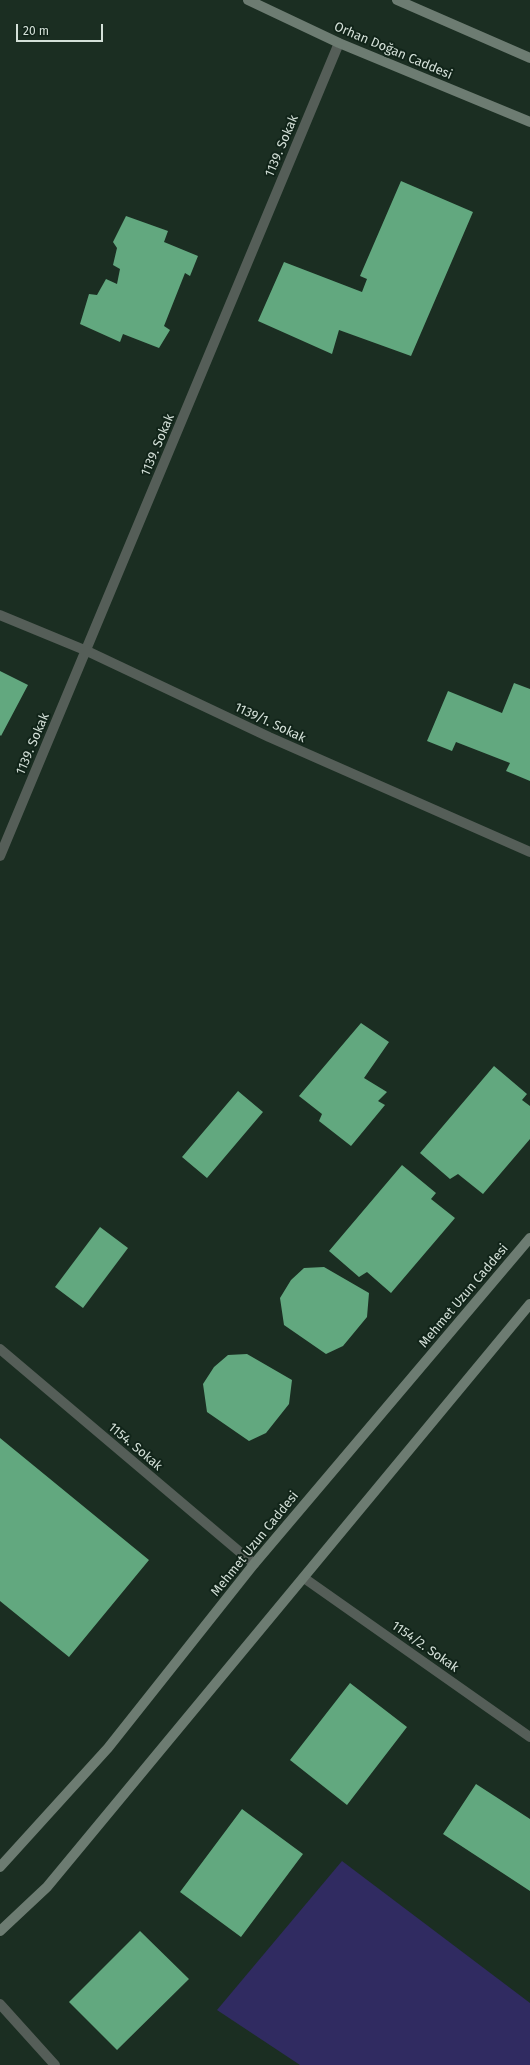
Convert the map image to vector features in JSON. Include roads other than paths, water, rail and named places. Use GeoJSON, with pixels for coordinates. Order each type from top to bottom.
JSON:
{"type":"FeatureCollection","features":[{"type":"Feature","properties":{"kind":"main road","name":"Orhan Doğan Caddesi"},"geometry":{"type":"LineString","coordinates":[[248,0],[339,43],[530,122]]}},
{"type":"Feature","properties":{"kind":"main road"},"geometry":{"type":"LineString","coordinates":[[397,0],[530,58]]}},
{"type":"Feature","properties":{"kind":"main road","name":"Mehmet Uzun Caddesi"},"geometry":{"type":"LineString","coordinates":[[0,1867],[108,1748],[254,1564],[530,1238]]}},
{"type":"Feature","properties":{"kind":"main road"},"geometry":{"type":"LineString","coordinates":[[0,1931],[47,1887],[530,1304]]}},
{"type":"Feature","properties":{"kind":"street","name":"1139. Sokak"},"geometry":{"type":"LineString","coordinates":[[0,856],[87,651],[339,43]]}},
{"type":"Feature","properties":{"kind":"street","name":"1139/1. Sokak"},"geometry":{"type":"LineString","coordinates":[[0,615],[87,651],[268,737],[530,852]]}},
{"type":"Feature","properties":{"kind":"street","name":"1154. Sokak"},"geometry":{"type":"LineString","coordinates":[[0,1349],[254,1564]]}},
{"type":"Feature","properties":{"kind":"street","name":"1154/2. Sokak"},"geometry":{"type":"LineString","coordinates":[[304,1578],[530,1737]]}},
{"type":"Feature","properties":{"kind":"street"},"geometry":{"type":"LineString","coordinates":[[0,2004],[55,2065]]}}]}
